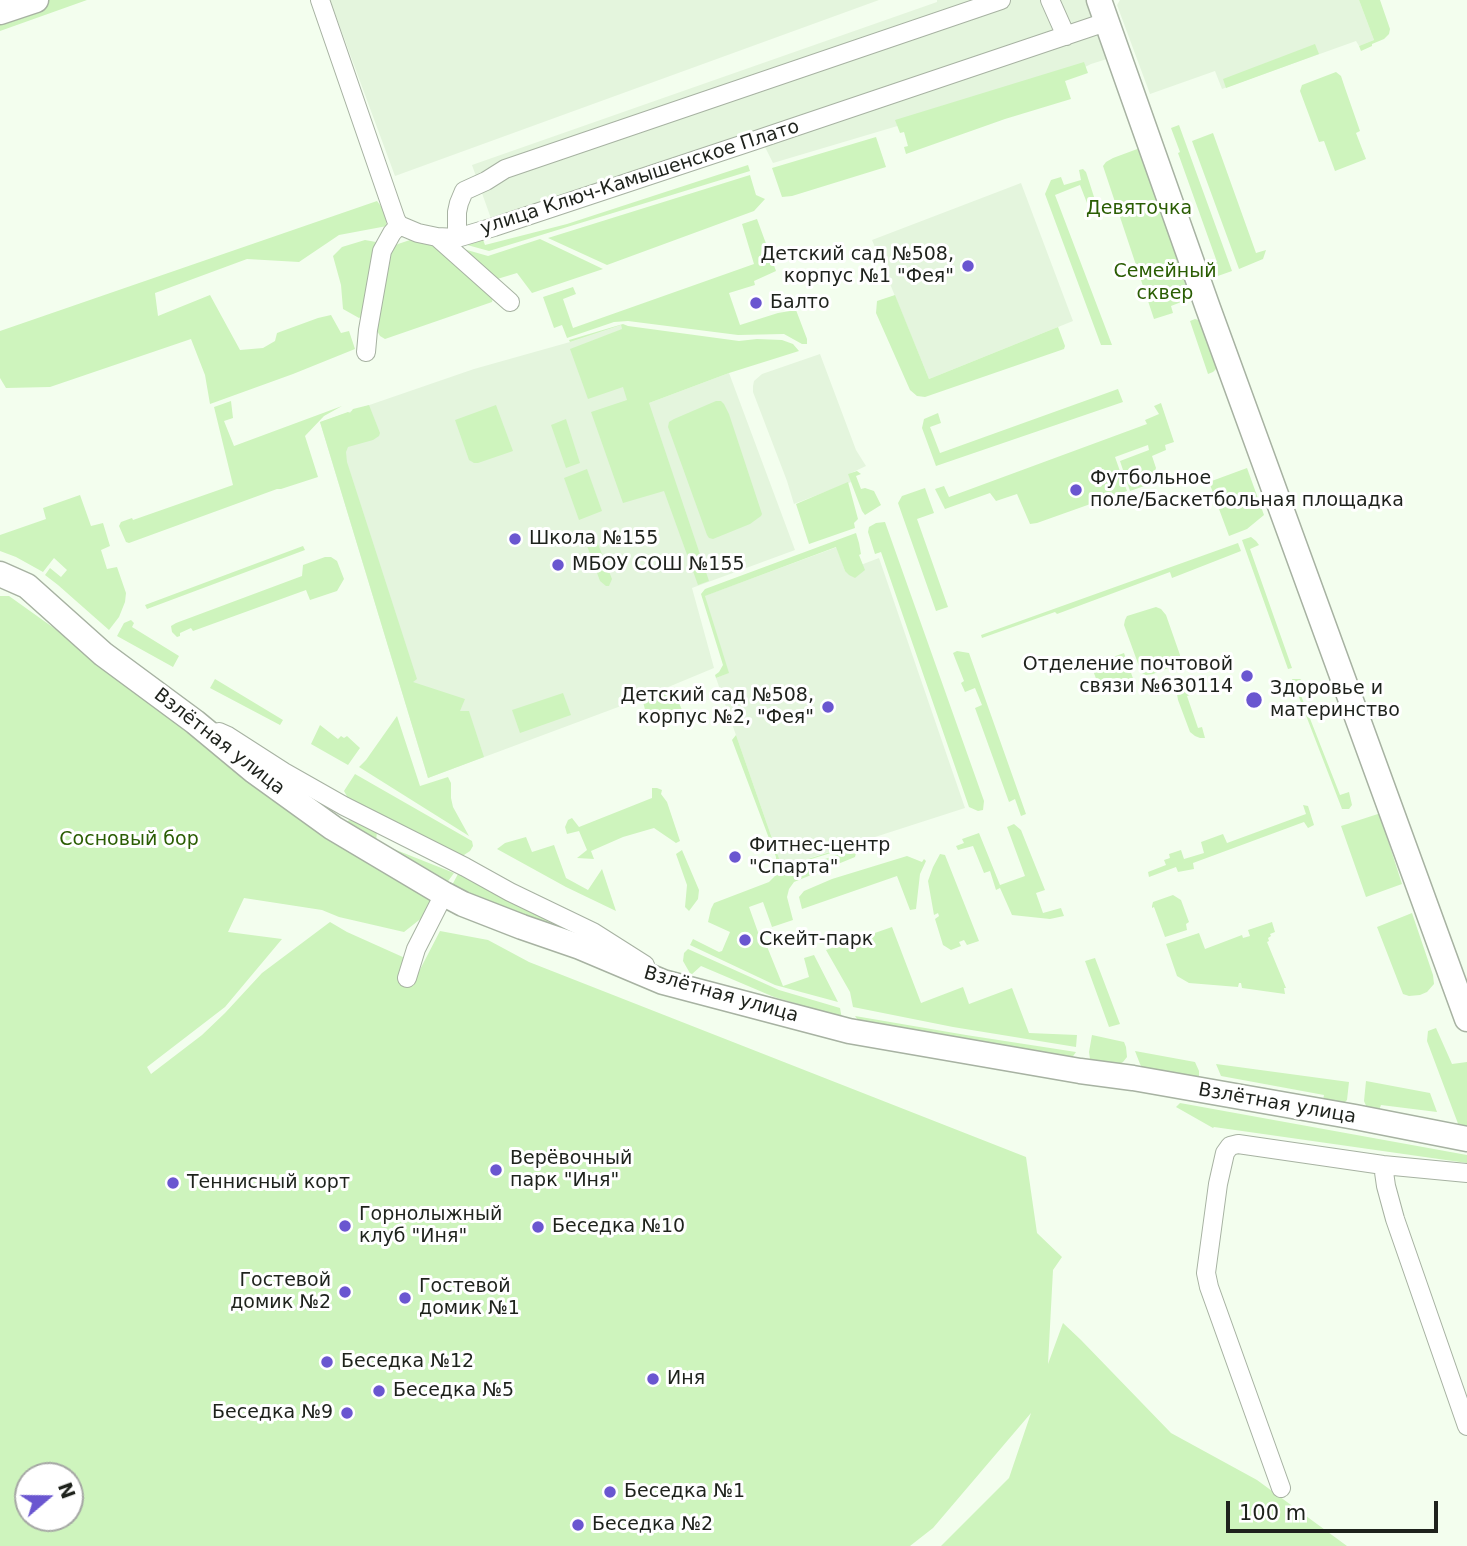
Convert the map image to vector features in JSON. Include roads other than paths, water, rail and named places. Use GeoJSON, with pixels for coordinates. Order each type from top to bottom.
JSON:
{"type":"FeatureCollection","features":[{"type":"Feature","properties":{"kind":"main road"},"geometry":{"type":"LineString","coordinates":[[0,12],[36,0]]}},
{"type":"Feature","properties":{"kind":"main road","name":"улица Ключ-Камышенское Плато"},"geometry":{"type":"LineString","coordinates":[[1102,11],[1467,1019]]}},
{"type":"Feature","properties":{"kind":"main road","name":"Взлётная улица"},"geometry":{"type":"LineString","coordinates":[[0,574],[27,586],[99,651],[195,722],[254,771],[333,828],[463,904],[663,982],[849,1031],[1133,1078],[1466,1138]]}},
{"type":"Feature","properties":{"kind":"street"},"geometry":{"type":"LineString","coordinates":[[320,0],[399,225],[382,251],[366,352]]}},
{"type":"Feature","properties":{"kind":"street"},"geometry":{"type":"LineString","coordinates":[[457,237],[457,212],[464,191],[505,169],[1001,0]]}},
{"type":"Feature","properties":{"kind":"street"},"geometry":{"type":"LineString","coordinates":[[1050,0],[1066,36]]}},
{"type":"Feature","properties":{"kind":"street","name":"улица Ключ-Камышенское Плато"},"geometry":{"type":"LineString","coordinates":[[399,225],[437,237],[457,237],[1066,36],[1102,11]]}},
{"type":"Feature","properties":{"kind":"street"},"geometry":{"type":"LineString","coordinates":[[437,237],[510,302]]}},
{"type":"Feature","properties":{"kind":"street"},"geometry":{"type":"LineString","coordinates":[[195,722],[228,736],[344,806],[593,932],[649,968],[663,982]]}},
{"type":"Feature","properties":{"kind":"street"},"geometry":{"type":"LineString","coordinates":[[407,978],[416,949],[444,894]]}},
{"type":"Feature","properties":{"kind":"street"},"geometry":{"type":"LineString","coordinates":[[1281,1488],[1206,1273],[1222,1157],[1228,1147],[1238,1144],[1383,1165],[1467,1173]]}},
{"type":"Feature","properties":{"kind":"street"},"geometry":{"type":"LineString","coordinates":[[1383,1165],[1395,1219],[1467,1426]]}},
{"type":"Feature","properties":{"kind":"place","name":"Детский сад №508, корпус №1 \"Фея\""},"geometry":{"type":"Point","coordinates":[968,266]}},
{"type":"Feature","properties":{"kind":"place","name":"Балто"},"geometry":{"type":"Point","coordinates":[756,303]}},
{"type":"Feature","properties":{"kind":"place","name":"Футбольное поле/Баскетбольная площадка"},"geometry":{"type":"Point","coordinates":[1076,490]}},
{"type":"Feature","properties":{"kind":"place","name":"Школа №155"},"geometry":{"type":"Point","coordinates":[515,539]}},
{"type":"Feature","properties":{"kind":"place","name":"МБОУ СОШ №155"},"geometry":{"type":"Point","coordinates":[558,565]}},
{"type":"Feature","properties":{"kind":"place","name":"Отделение почтовой связи №630114"},"geometry":{"type":"Point","coordinates":[1247,676]}},
{"type":"Feature","properties":{"kind":"place","name":"Здоровье и материнство"},"geometry":{"type":"Point","coordinates":[1254,700]}},
{"type":"Feature","properties":{"kind":"place","name":"Детский сад №508, корпус №2, \"Фея\""},"geometry":{"type":"Point","coordinates":[828,707]}},
{"type":"Feature","properties":{"kind":"place","name":"Фитнес-центр \"Спарта\""},"geometry":{"type":"Point","coordinates":[735,857]}},
{"type":"Feature","properties":{"kind":"place","name":"Скейт-парк"},"geometry":{"type":"Point","coordinates":[745,940]}},
{"type":"Feature","properties":{"kind":"place","name":"Верёвочный парк \"Иня\""},"geometry":{"type":"Point","coordinates":[496,1170]}},
{"type":"Feature","properties":{"kind":"place","name":"Теннисный корт"},"geometry":{"type":"Point","coordinates":[173,1183]}},
{"type":"Feature","properties":{"kind":"place","name":"Горнолыжный клуб \"Иня\""},"geometry":{"type":"Point","coordinates":[345,1226]}},
{"type":"Feature","properties":{"kind":"place","name":"Беседка №10"},"geometry":{"type":"Point","coordinates":[538,1227]}},
{"type":"Feature","properties":{"kind":"place","name":"Гостевой домик №2"},"geometry":{"type":"Point","coordinates":[345,1292]}},
{"type":"Feature","properties":{"kind":"place","name":"Гостевой домик №1"},"geometry":{"type":"Point","coordinates":[405,1298]}},
{"type":"Feature","properties":{"kind":"place","name":"Беседка №12"},"geometry":{"type":"Point","coordinates":[327,1362]}},
{"type":"Feature","properties":{"kind":"place","name":"Иня"},"geometry":{"type":"Point","coordinates":[653,1379]}},
{"type":"Feature","properties":{"kind":"place","name":"Беседка №5"},"geometry":{"type":"Point","coordinates":[379,1391]}},
{"type":"Feature","properties":{"kind":"place","name":"Беседка №9"},"geometry":{"type":"Point","coordinates":[347,1413]}},
{"type":"Feature","properties":{"kind":"place","name":"Беседка №1"},"geometry":{"type":"Point","coordinates":[610,1492]}},
{"type":"Feature","properties":{"kind":"place","name":"Беседка №2"},"geometry":{"type":"Point","coordinates":[578,1525]}},
{"type":"Feature","properties":{"kind":"park label","name":"Девяточка"},"geometry":{"type":"Point","coordinates":[1139,209]}},
{"type":"Feature","properties":{"kind":"park label","name":"Семейный сквер"},"geometry":{"type":"Point","coordinates":[1165,283]}},
{"type":"Feature","properties":{"kind":"park label","name":"Сосновый бор"},"geometry":{"type":"Point","coordinates":[129,840]}}]}
